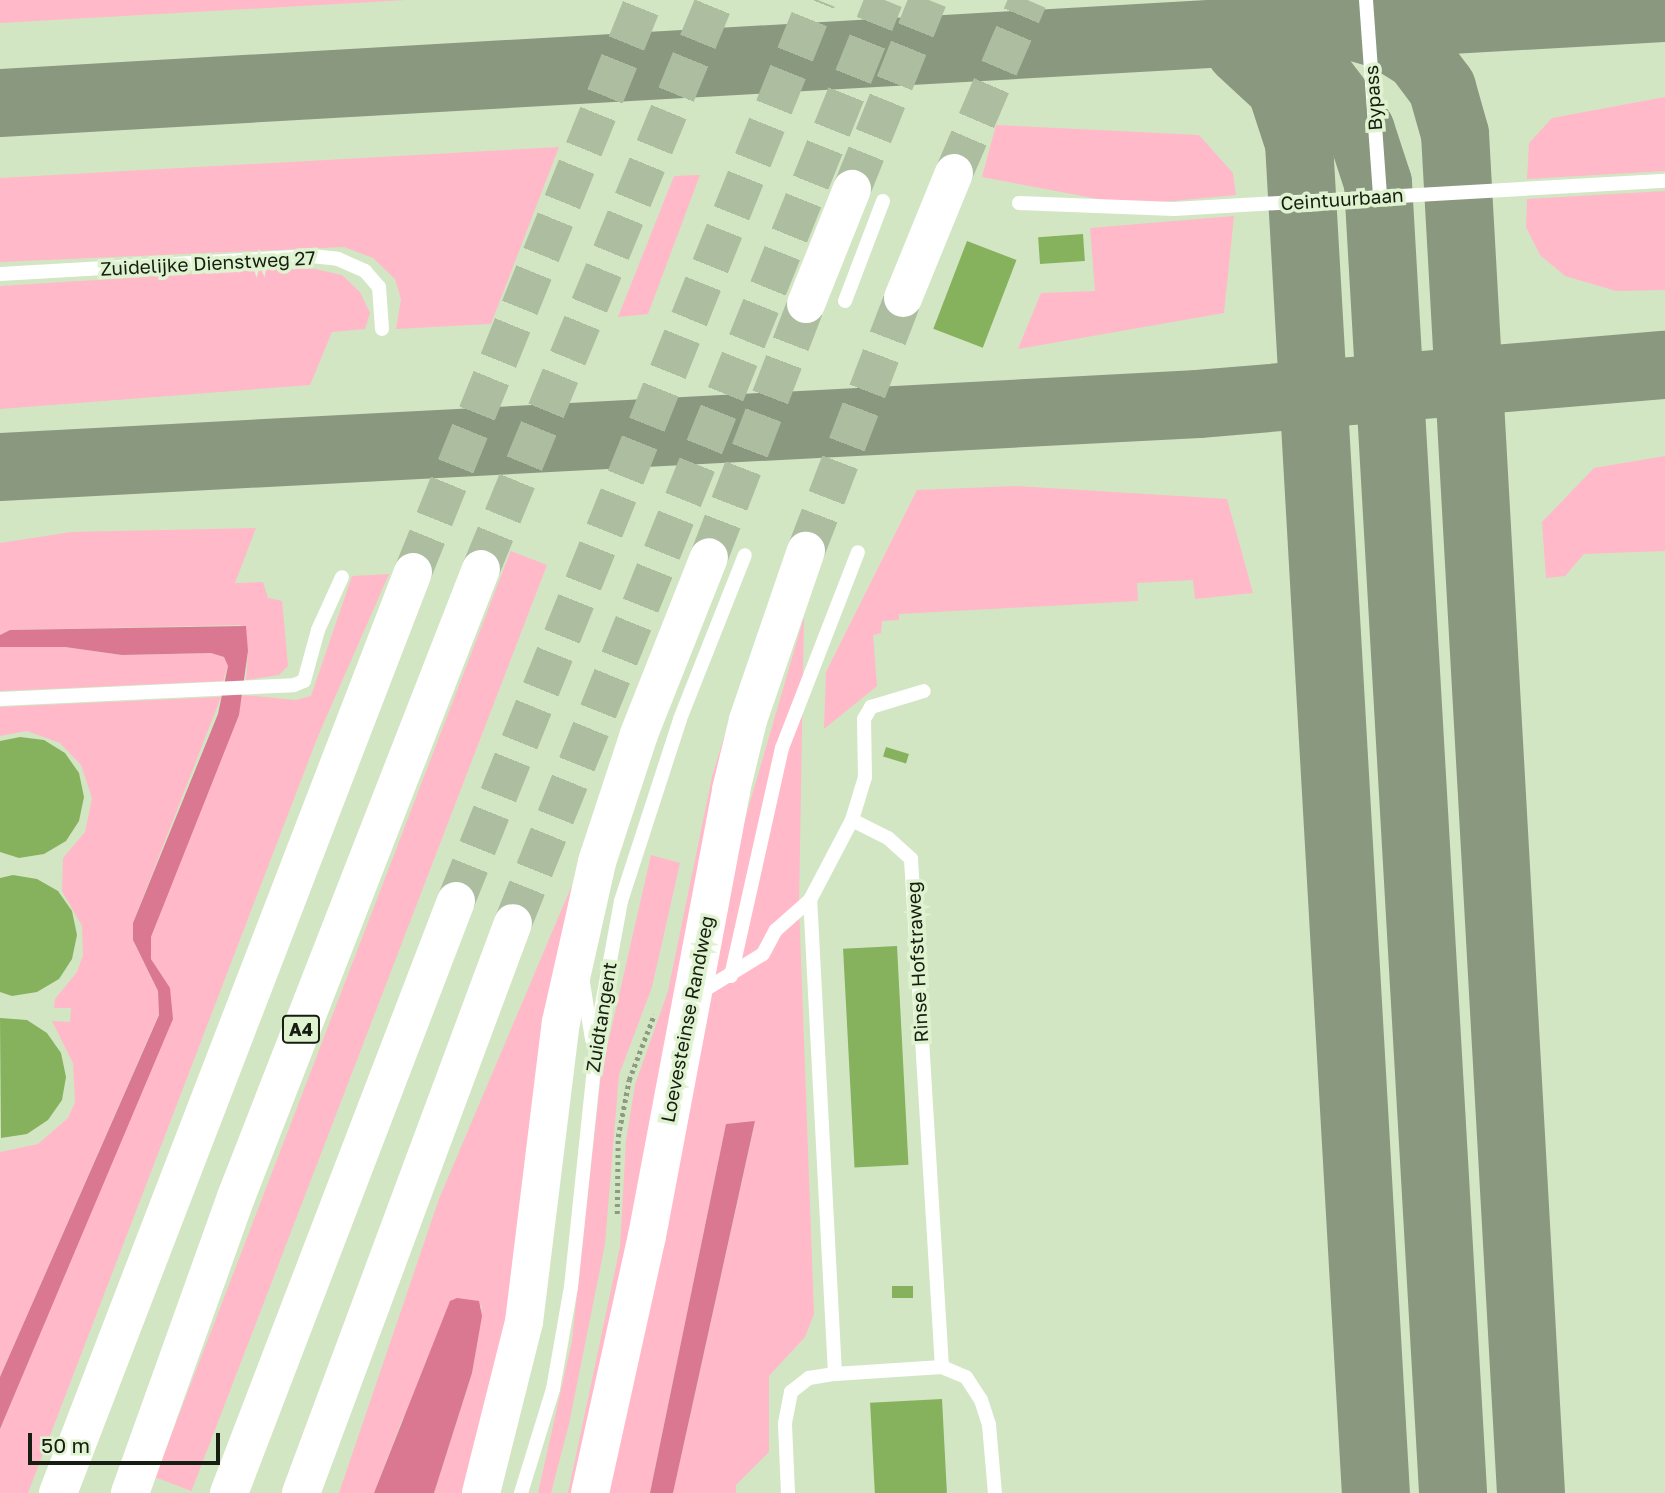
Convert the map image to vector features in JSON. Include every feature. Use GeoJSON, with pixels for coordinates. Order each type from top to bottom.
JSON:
{"type":"FeatureCollection","features":[{"type":"Feature","properties":{"kind":"main road"},"geometry":{"type":"LineString","coordinates":[[903,298],[954,173]]}},
{"type":"Feature","properties":{"kind":"main road"},"geometry":{"type":"LineString","coordinates":[[806,304],[868,195]]}},
{"type":"Feature","properties":{"kind":"main road","name":"Loevesteinse Randweg"},"geometry":{"type":"LineString","coordinates":[[590,1493],[647,1236],[690,998],[748,720],[806,551]]}},
{"type":"Feature","properties":{"kind":"main road"},"geometry":{"type":"LineString","coordinates":[[481,1493],[524,1322],[547,1110],[597,862],[639,734],[727,556]]}},
{"type":"Feature","properties":{"kind":"main road","name":"A4"},"geometry":{"type":"LineString","coordinates":[[129,1479],[481,569]]}},
{"type":"Feature","properties":{"kind":"main road"},"geometry":{"type":"LineString","coordinates":[[58,1493],[413,572]]}},
{"type":"Feature","properties":{"kind":"main road"},"geometry":{"type":"LineString","coordinates":[[229,1493],[456,901]]}},
{"type":"Feature","properties":{"kind":"main road"},"geometry":{"type":"LineString","coordinates":[[301,1493],[513,923]]}},
{"type":"Feature","properties":{"kind":"lane","name":"Bypass"},"geometry":{"type":"LineString","coordinates":[[1366,0],[1380,196]]}},
{"type":"Feature","properties":{"kind":"lane","name":"Ceintuurbaan"},"geometry":{"type":"LineString","coordinates":[[1019,202],[1174,209],[1665,181]]}},
{"type":"Feature","properties":{"kind":"lane"},"geometry":{"type":"LineString","coordinates":[[845,301],[868,195]]}},
{"type":"Feature","properties":{"kind":"lane","name":"Zuidelijke Dienstweg 27"},"geometry":{"type":"LineString","coordinates":[[0,274],[311,256],[338,259],[365,271],[379,287],[384,313],[382,329]]}},
{"type":"Feature","properties":{"kind":"lane"},"geometry":{"type":"LineString","coordinates":[[731,976],[782,748],[858,552]]}},
{"type":"Feature","properties":{"kind":"lane","name":"Zuidtangent"},"geometry":{"type":"LineString","coordinates":[[521,1493],[553,1389],[571,1287],[595,1053],[621,901],[680,719],[727,556]]}},
{"type":"Feature","properties":{"kind":"lane"},"geometry":{"type":"LineString","coordinates":[[0,699],[266,687],[304,681],[318,630],[342,577]]}},
{"type":"Feature","properties":{"kind":"lane"},"geometry":{"type":"LineString","coordinates":[[690,998],[731,976],[763,954],[776,930],[810,900],[852,820],[865,777],[864,719],[872,707],[924,691]]}},
{"type":"Feature","properties":{"kind":"lane","name":"Rinse Hofstraweg"},"geometry":{"type":"LineString","coordinates":[[852,820],[888,838],[911,859],[942,1367]]}},
{"type":"Feature","properties":{"kind":"lane"},"geometry":{"type":"LineString","coordinates":[[810,900],[835,1374]]}},
{"type":"Feature","properties":{"kind":"lane"},"geometry":{"type":"LineString","coordinates":[[577,951],[595,1053]]}},
{"type":"Feature","properties":{"kind":"lane"},"geometry":{"type":"LineString","coordinates":[[788,1493],[785,1423],[790,1392],[809,1378],[942,1367],[966,1377],[981,1400],[989,1424],[995,1493]]}},
{"type":"Feature","properties":{"kind":"shaded area"},"geometry":{"type":"Polygon","coordinates":[[[0,0],[407,0],[0,23],[0,0]]]}},
{"type":"Feature","properties":{"kind":"shaded area"},"geometry":{"type":"Polygon","coordinates":[[[1665,97],[1665,171],[1527,179],[1529,143],[1552,118],[1665,97]]]}},
{"type":"Feature","properties":{"kind":"shaded area"},"geometry":{"type":"Polygon","coordinates":[[[996,125],[1199,135],[1233,173],[1236,195],[1130,205],[982,177],[996,125]]]}},
{"type":"Feature","properties":{"kind":"shaded area"},"geometry":{"type":"Polygon","coordinates":[[[559,147],[491,324],[396,329],[401,299],[395,279],[373,258],[344,247],[0,262],[0,178],[559,147]]]}},
{"type":"Feature","properties":{"kind":"shaded area"},"geometry":{"type":"Polygon","coordinates":[[[700,175],[648,314],[618,317],[674,176],[700,175]]]}},
{"type":"Feature","properties":{"kind":"shaded area"},"geometry":{"type":"Polygon","coordinates":[[[1665,191],[1665,290],[1616,291],[1565,276],[1540,255],[1526,227],[1527,199],[1665,191]]]}},
{"type":"Feature","properties":{"kind":"shaded area"},"geometry":{"type":"Polygon","coordinates":[[[1234,216],[1224,313],[1018,349],[1041,293],[1095,291],[1090,228],[1234,216]]]}},
{"type":"Feature","properties":{"kind":"shaded area"},"geometry":{"type":"Polygon","coordinates":[[[306,267],[342,275],[360,292],[370,313],[365,329],[332,332],[310,385],[0,409],[0,286],[306,267]]]}},
{"type":"Feature","properties":{"kind":"shaded area"},"geometry":{"type":"Polygon","coordinates":[[[1665,456],[1665,551],[1584,554],[1565,576],[1546,578],[1542,522],[1594,468],[1665,456]]]}},
{"type":"Feature","properties":{"kind":"shaded area"},"geometry":{"type":"Polygon","coordinates":[[[1015,486],[1227,499],[1253,593],[1195,599],[1193,580],[1137,583],[1138,601],[899,614],[899,620],[882,621],[881,633],[873,635],[877,686],[824,729],[826,672],[917,490],[1015,486]]]}},
{"type":"Feature","properties":{"kind":"shaded area"},"geometry":{"type":"Polygon","coordinates":[[[256,528],[235,583],[263,582],[268,598],[282,601],[288,666],[279,675],[246,680],[248,651],[241,625],[10,630],[0,635],[0,543],[71,532],[256,528]]]}},
{"type":"Feature","properties":{"kind":"shaded area"},"geometry":{"type":"Polygon","coordinates":[[[511,551],[547,565],[191,1491],[155,1477],[511,551]]]}},
{"type":"Feature","properties":{"kind":"shaded area"},"geometry":{"type":"Polygon","coordinates":[[[389,574],[318,736],[28,1493],[0,1493],[0,1429],[170,989],[151,959],[151,937],[243,695],[296,700],[311,696],[352,576],[389,574]]]}},
{"type":"Feature","properties":{"kind":"shaded area"},"geometry":{"type":"Polygon","coordinates":[[[804,617],[799,905],[814,1314],[805,1337],[769,1376],[769,1452],[736,1485],[736,1493],[673,1493],[755,1122],[726,1124],[650,1493],[601,1493],[743,826],[804,617]]]}},
{"type":"Feature","properties":{"kind":"shaded area"},"geometry":{"type":"Polygon","coordinates":[[[246,626],[248,651],[239,715],[151,937],[151,959],[170,988],[173,1019],[0,1429],[0,1377],[159,1015],[158,991],[133,940],[133,923],[218,714],[228,666],[224,657],[211,653],[122,655],[65,647],[0,647],[0,635],[10,630],[246,626]]]}},
{"type":"Feature","properties":{"kind":"shaded area"},"geometry":{"type":"Polygon","coordinates":[[[0,647],[65,647],[122,655],[212,653],[224,657],[228,666],[223,681],[0,691],[0,647]]]}},
{"type":"Feature","properties":{"kind":"shaded area"},"geometry":{"type":"Polygon","coordinates":[[[221,697],[133,923],[133,940],[158,991],[159,1014],[0,1377],[0,1152],[38,1144],[68,1118],[75,1102],[73,1063],[52,1021],[70,1022],[71,1008],[54,1008],[55,999],[77,972],[83,955],[82,926],[62,891],[63,858],[85,832],[92,798],[81,765],[60,743],[27,731],[0,736],[0,707],[221,697]]]}},
{"type":"Feature","properties":{"kind":"shaded area"},"geometry":{"type":"Polygon","coordinates":[[[734,704],[577,1493],[568,1493],[620,1247],[626,1140],[635,1085],[668,991],[712,777],[734,704]]]}},
{"type":"Feature","properties":{"kind":"shaded area"},"geometry":{"type":"Polygon","coordinates":[[[651,855],[680,863],[652,987],[619,1075],[605,1244],[569,1424],[551,1493],[538,1493],[572,1341],[601,1074],[651,855]]]}},
{"type":"Feature","properties":{"kind":"shaded area"},"geometry":{"type":"Polygon","coordinates":[[[572,885],[536,1073],[513,1299],[468,1493],[434,1493],[472,1373],[482,1304],[402,1420],[374,1493],[339,1493],[439,1199],[572,885]]]}},
{"type":"Feature","properties":{"kind":"shaded area"},"geometry":{"type":"Polygon","coordinates":[[[755,1121],[673,1493],[650,1493],[726,1124],[755,1121]]]}},
{"type":"Feature","properties":{"kind":"shaded area"},"geometry":{"type":"Polygon","coordinates":[[[457,1298],[479,1301],[482,1316],[472,1373],[434,1493],[374,1493],[450,1301],[457,1298]]]}},
{"type":"Feature","properties":{"kind":"building"},"geometry":{"type":"Polygon","coordinates":[[[1083,234],[1085,261],[1040,264],[1038,237],[1083,234]]]}},
{"type":"Feature","properties":{"kind":"building"},"geometry":{"type":"Polygon","coordinates":[[[967,241],[1016,260],[983,348],[933,329],[967,241]]]}},
{"type":"Feature","properties":{"kind":"building"},"geometry":{"type":"Polygon","coordinates":[[[20,737],[44,740],[65,753],[79,773],[84,797],[79,821],[66,841],[44,854],[19,858],[0,852],[0,741],[20,737]]]}},
{"type":"Feature","properties":{"kind":"building"},"geometry":{"type":"Polygon","coordinates":[[[886,747],[909,754],[906,764],[883,757],[886,747]]]}},
{"type":"Feature","properties":{"kind":"building"},"geometry":{"type":"Polygon","coordinates":[[[13,875],[37,879],[58,891],[72,911],[77,935],[72,959],[59,979],[37,992],[12,996],[0,992],[0,878],[13,875]]]}},
{"type":"Feature","properties":{"kind":"building"},"geometry":{"type":"Polygon","coordinates":[[[897,946],[908,1165],[855,1168],[843,949],[897,946]]]}},
{"type":"Feature","properties":{"kind":"building"},"geometry":{"type":"Polygon","coordinates":[[[0,1018],[27,1020],[47,1033],[61,1053],[66,1077],[62,1100],[48,1120],[27,1134],[1,1138],[0,1018]]]}},
{"type":"Feature","properties":{"kind":"building"},"geometry":{"type":"Polygon","coordinates":[[[892,1286],[913,1286],[913,1298],[892,1298],[892,1286]]]}},
{"type":"Feature","properties":{"kind":"building"},"geometry":{"type":"Polygon","coordinates":[[[942,1399],[947,1493],[875,1493],[870,1403],[942,1399]]]}},
{"type":"Feature","properties":{"kind":"taxiway"},"geometry":{"type":"LineString","coordinates":[[0,103],[1665,8]]}},
{"type":"Feature","properties":{"kind":"taxiway"},"geometry":{"type":"LineString","coordinates":[[1348,25],[1384,35],[1418,56],[1442,88],[1455,134],[1531,1493]]}},
{"type":"Feature","properties":{"kind":"taxiway"},"geometry":{"type":"LineString","coordinates":[[1231,36],[1284,53],[1320,77],[1361,131],[1378,183],[1453,1493]]}},
{"type":"Feature","properties":{"kind":"taxiway"},"geometry":{"type":"LineString","coordinates":[[1240,50],[1281,88],[1299,143],[1376,1493]]}},
{"type":"Feature","properties":{"kind":"taxiway"},"geometry":{"type":"LineString","coordinates":[[0,467],[1198,404],[1665,365]]}},
{"type":"Feature","properties":{"kind":"tunnel"},"geometry":{"type":"LineString","coordinates":[[413,572],[644,0]]}},
{"type":"Feature","properties":{"kind":"tunnel"},"geometry":{"type":"LineString","coordinates":[[481,569],[715,0]]}},
{"type":"Feature","properties":{"kind":"tunnel"},"geometry":{"type":"LineString","coordinates":[[456,901],[817,0]]}},
{"type":"Feature","properties":{"kind":"tunnel"},"geometry":{"type":"LineString","coordinates":[[513,923],[884,0]]}},
{"type":"Feature","properties":{"kind":"tunnel"},"geometry":{"type":"LineString","coordinates":[[852,189],[928,0]]}},
{"type":"Feature","properties":{"kind":"tunnel"},"geometry":{"type":"LineString","coordinates":[[954,173],[1028,0]]}},
{"type":"Feature","properties":{"kind":"tunnel"},"geometry":{"type":"LineString","coordinates":[[806,551],[903,298]]}},
{"type":"Feature","properties":{"kind":"tunnel"},"geometry":{"type":"LineString","coordinates":[[709,557],[806,304]]}}]}
